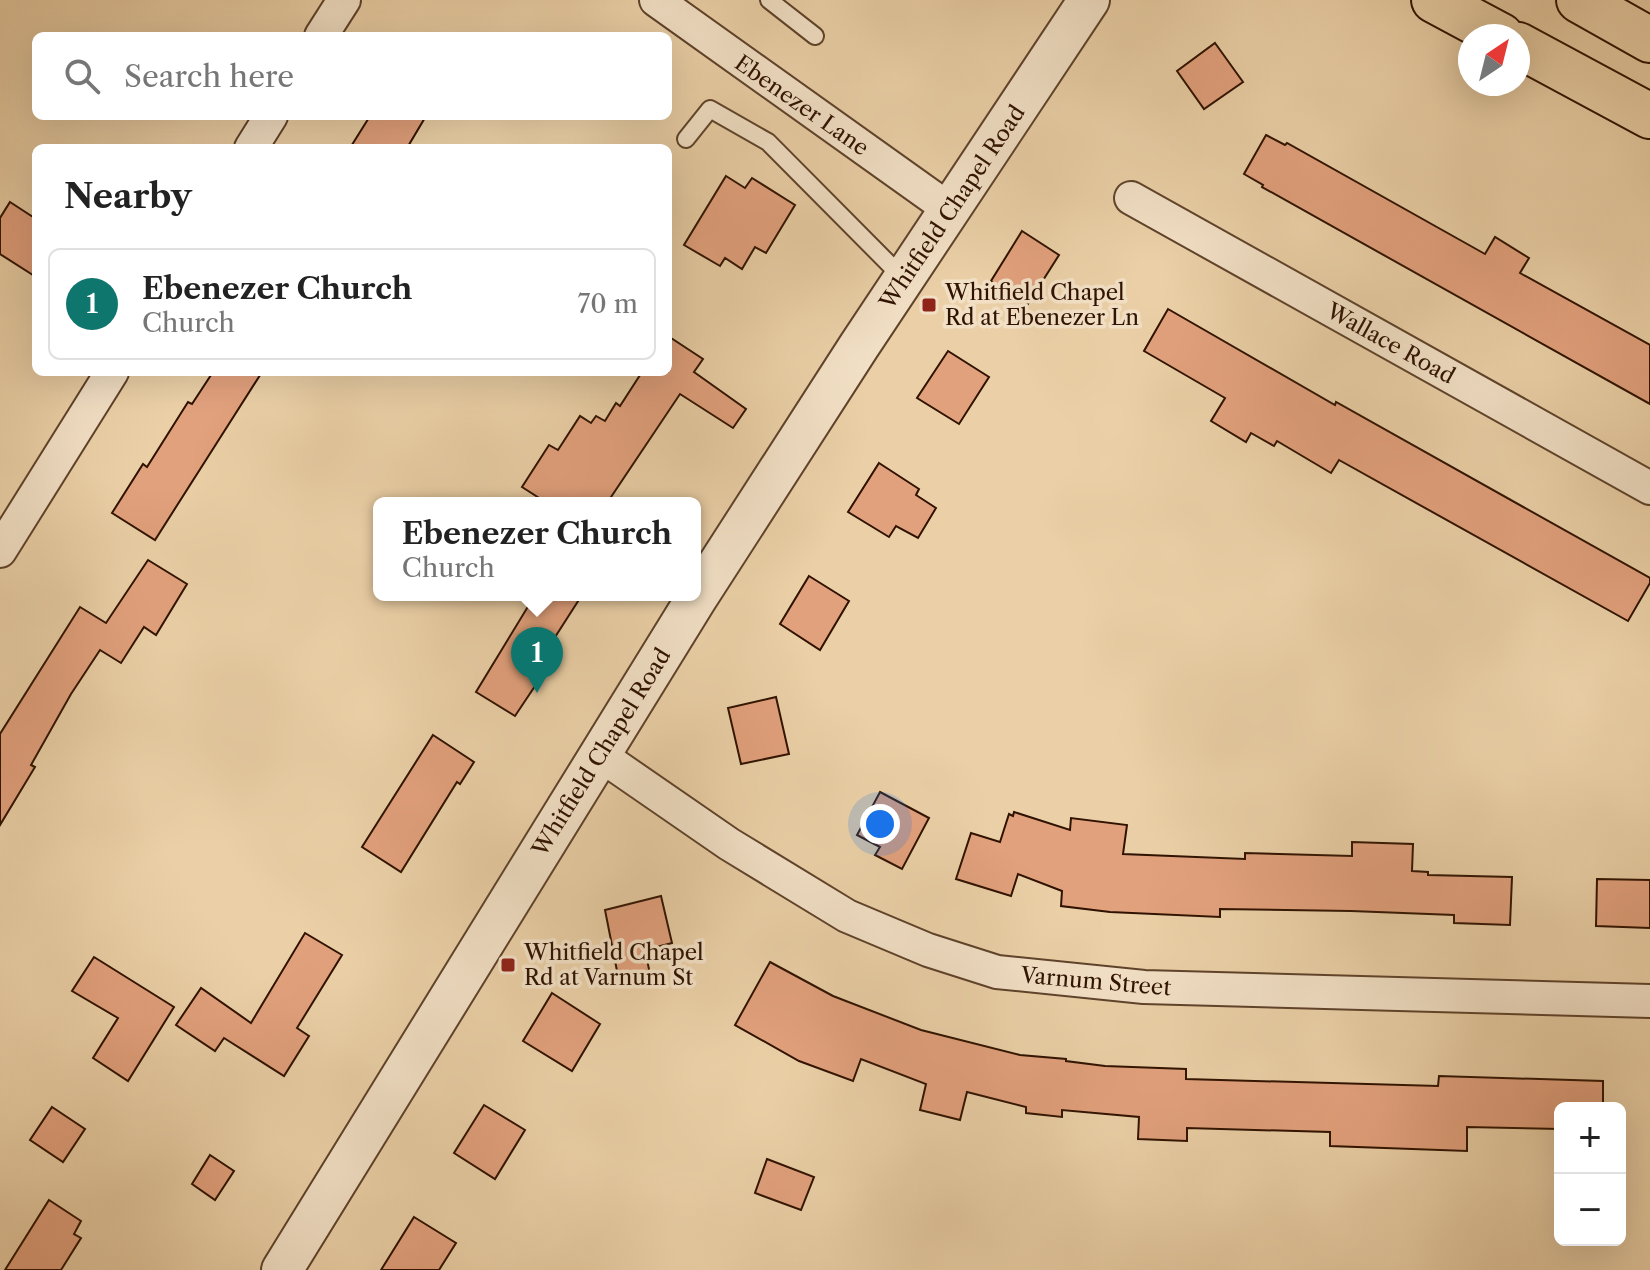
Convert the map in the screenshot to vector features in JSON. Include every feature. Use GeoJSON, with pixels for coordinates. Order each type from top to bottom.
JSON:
{"type":"FeatureCollection","features":[{"type":"Feature","properties":{"kind":"highway"},"geometry":{"type":"LineString","coordinates":[[1434,0],[1479,24]]}},
{"type":"Feature","properties":{"kind":"highway"},"geometry":{"type":"LineString","coordinates":[[1579,0],[1650,40]]}},
{"type":"Feature","properties":{"kind":"highway"},"geometry":{"type":"LineString","coordinates":[[1530,51],[1650,116]]}},
{"type":"Feature","properties":{"kind":"street"},"geometry":{"type":"LineString","coordinates":[[324,32],[344,0]]}},
{"type":"Feature","properties":{"kind":"street","name":"Ebenezer Lane"},"geometry":{"type":"LineString","coordinates":[[656,0],[949,209]]}},
{"type":"Feature","properties":{"kind":"street","name":"Whitfield Chapel Road"},"geometry":{"type":"LineString","coordinates":[[701,592],[903,278],[1089,0]]}},
{"type":"Feature","properties":{"kind":"street"},"geometry":{"type":"LineString","coordinates":[[254,144],[268,120]]}},
{"type":"Feature","properties":{"kind":"street","name":"Wallace Road"},"geometry":{"type":"LineString","coordinates":[[1131,198],[1650,488]]}},
{"type":"Feature","properties":{"kind":"street"},"geometry":{"type":"LineString","coordinates":[[0,551],[109,376]]}},
{"type":"Feature","properties":{"kind":"street","name":"Whitfield Chapel Road"},"geometry":{"type":"LineString","coordinates":[[282,1270],[696,601]]}},
{"type":"Feature","properties":{"kind":"street","name":"Varnum Street"},"geometry":{"type":"LineString","coordinates":[[600,755],[729,844],[847,916],[941,955],[997,972],[1144,987],[1650,1001]]}},
{"type":"Feature","properties":{"kind":"lane"},"geometry":{"type":"LineString","coordinates":[[769,0],[815,36]]}},
{"type":"Feature","properties":{"kind":"lane"},"geometry":{"type":"LineString","coordinates":[[686,139],[710,109],[768,142],[903,278]]}},
{"type":"Feature","properties":{"kind":"building"},"geometry":{"type":"Polygon","coordinates":[[[1215,43],[1243,82],[1204,109],[1177,71],[1215,43]]]}},
{"type":"Feature","properties":{"kind":"building"},"geometry":{"type":"Polygon","coordinates":[[[368,120],[424,120],[409,144],[352,144],[368,120]]]}},
{"type":"Feature","properties":{"kind":"building"},"geometry":{"type":"Polygon","coordinates":[[[1266,135],[1285,145],[1287,143],[1485,254],[1495,237],[1529,258],[1520,273],[1650,345],[1650,404],[1262,187],[1244,174],[1266,135]]]}},
{"type":"Feature","properties":{"kind":"building"},"geometry":{"type":"Polygon","coordinates":[[[726,176],[745,188],[752,178],[795,205],[766,253],[755,247],[742,269],[725,258],[720,266],[684,245],[726,176]]]}},
{"type":"Feature","properties":{"kind":"building"},"geometry":{"type":"Polygon","coordinates":[[[10,202],[32,216],[32,274],[0,254],[0,218],[10,202]]]}},
{"type":"Feature","properties":{"kind":"building"},"geometry":{"type":"Polygon","coordinates":[[[1022,231],[1059,255],[1028,304],[991,281],[1022,231]]]}},
{"type":"Feature","properties":{"kind":"building"},"geometry":{"type":"Polygon","coordinates":[[[1168,309],[1335,405],[1336,402],[1650,578],[1628,621],[1339,460],[1331,473],[1277,441],[1274,446],[1251,433],[1246,442],[1211,421],[1225,398],[1144,351],[1168,309]]]}},
{"type":"Feature","properties":{"kind":"building"},"geometry":{"type":"Polygon","coordinates":[[[672,339],[703,359],[694,372],[746,409],[733,428],[680,394],[611,497],[538,497],[522,487],[549,445],[558,450],[580,416],[591,423],[596,416],[605,421],[616,403],[620,406],[639,376],[672,376],[672,339]]]}},
{"type":"Feature","properties":{"kind":"building"},"geometry":{"type":"Polygon","coordinates":[[[948,351],[989,377],[959,424],[917,398],[948,351]]]}},
{"type":"Feature","properties":{"kind":"building"},"geometry":{"type":"Polygon","coordinates":[[[210,376],[259,376],[155,540],[112,513],[143,464],[147,467],[188,402],[192,404],[210,376]]]}},
{"type":"Feature","properties":{"kind":"building"},"geometry":{"type":"Polygon","coordinates":[[[879,463],[919,489],[916,495],[936,508],[918,538],[896,526],[889,537],[848,512],[879,463]]]}},
{"type":"Feature","properties":{"kind":"building"},"geometry":{"type":"Polygon","coordinates":[[[148,560],[187,584],[156,635],[144,627],[121,663],[100,650],[71,694],[31,765],[35,767],[0,825],[0,734],[80,607],[106,623],[148,560]]]}},
{"type":"Feature","properties":{"kind":"building"},"geometry":{"type":"Polygon","coordinates":[[[809,576],[849,601],[820,650],[780,624],[809,576]]]}},
{"type":"Feature","properties":{"kind":"building"},"geometry":{"type":"Polygon","coordinates":[[[531,601],[578,601],[550,645],[559,650],[515,716],[476,692],[531,601]]]}},
{"type":"Feature","properties":{"kind":"building"},"geometry":{"type":"Polygon","coordinates":[[[776,697],[789,754],[741,764],[728,708],[776,697]]]}},
{"type":"Feature","properties":{"kind":"building"},"geometry":{"type":"Polygon","coordinates":[[[433,735],[474,762],[460,784],[457,782],[401,872],[362,847],[433,735]]]}},
{"type":"Feature","properties":{"kind":"building"},"geometry":{"type":"Polygon","coordinates":[[[880,792],[929,818],[902,869],[875,855],[880,847],[857,835],[880,792]]]}},
{"type":"Feature","properties":{"kind":"building"},"geometry":{"type":"Polygon","coordinates":[[[1014,812],[1070,830],[1071,818],[1127,825],[1123,854],[1245,859],[1245,853],[1352,856],[1352,842],[1413,844],[1412,871],[1428,872],[1428,875],[1512,877],[1510,925],[1454,923],[1454,915],[1351,911],[1220,909],[1220,917],[1110,912],[1061,906],[1062,891],[1018,874],[1011,896],[956,879],[971,833],[1000,842],[1009,814],[1013,816],[1014,812]]]}},
{"type":"Feature","properties":{"kind":"building"},"geometry":{"type":"Polygon","coordinates":[[[1597,879],[1650,880],[1650,928],[1596,926],[1597,879]]]}},
{"type":"Feature","properties":{"kind":"building"},"geometry":{"type":"Polygon","coordinates":[[[661,896],[672,943],[645,950],[650,974],[619,981],[605,910],[661,896]]]}},
{"type":"Feature","properties":{"kind":"building"},"geometry":{"type":"Polygon","coordinates":[[[305,933],[342,955],[297,1028],[309,1036],[284,1076],[224,1038],[215,1051],[176,1025],[201,988],[251,1023],[305,933]]]}},
{"type":"Feature","properties":{"kind":"building"},"geometry":{"type":"Polygon","coordinates":[[[94,957],[174,1007],[128,1081],[93,1058],[118,1018],[72,991],[94,957]]]}},
{"type":"Feature","properties":{"kind":"building"},"geometry":{"type":"Polygon","coordinates":[[[770,962],[833,996],[921,1030],[1020,1055],[1105,1066],[1186,1069],[1186,1079],[1438,1086],[1439,1076],[1603,1081],[1603,1102],[1554,1102],[1554,1129],[1467,1127],[1467,1151],[1330,1146],[1330,1132],[1187,1128],[1187,1141],[1138,1139],[1139,1117],[1062,1110],[1062,1117],[1026,1113],[1026,1107],[967,1092],[960,1120],[920,1110],[926,1084],[861,1059],[853,1081],[799,1061],[735,1025],[770,962]]]}},
{"type":"Feature","properties":{"kind":"building"},"geometry":{"type":"Polygon","coordinates":[[[552,993],[600,1024],[572,1071],[523,1041],[552,993]]]}},
{"type":"Feature","properties":{"kind":"building"},"geometry":{"type":"Polygon","coordinates":[[[484,1105],[525,1130],[495,1179],[454,1153],[484,1105]]]}},
{"type":"Feature","properties":{"kind":"building"},"geometry":{"type":"Polygon","coordinates":[[[52,1107],[85,1129],[63,1162],[30,1140],[52,1107]]]}},
{"type":"Feature","properties":{"kind":"building"},"geometry":{"type":"Polygon","coordinates":[[[210,1155],[234,1171],[215,1200],[192,1184],[210,1155]]]}},
{"type":"Feature","properties":{"kind":"building"},"geometry":{"type":"Polygon","coordinates":[[[767,1159],[814,1177],[801,1210],[755,1193],[767,1159]]]}},
{"type":"Feature","properties":{"kind":"building"},"geometry":{"type":"Polygon","coordinates":[[[49,1200],[81,1221],[74,1234],[81,1238],[61,1270],[5,1270],[49,1200]]]}},
{"type":"Feature","properties":{"kind":"building"},"geometry":{"type":"Polygon","coordinates":[[[414,1217],[456,1243],[439,1270],[381,1270],[414,1217]]]}},
{"type":"Feature","properties":{"kind":"place","name":"Whitfield Chapel Rd at Ebenezer Ln"},"geometry":{"type":"Point","coordinates":[929,305]}},
{"type":"Feature","properties":{"kind":"place","name":"Ebenezer Church"},"geometry":{"type":"Point","coordinates":[537,693]}},
{"type":"Feature","properties":{"kind":"place","name":"Whitfield Chapel Rd at Varnum St"},"geometry":{"type":"Point","coordinates":[508,965]}}]}
